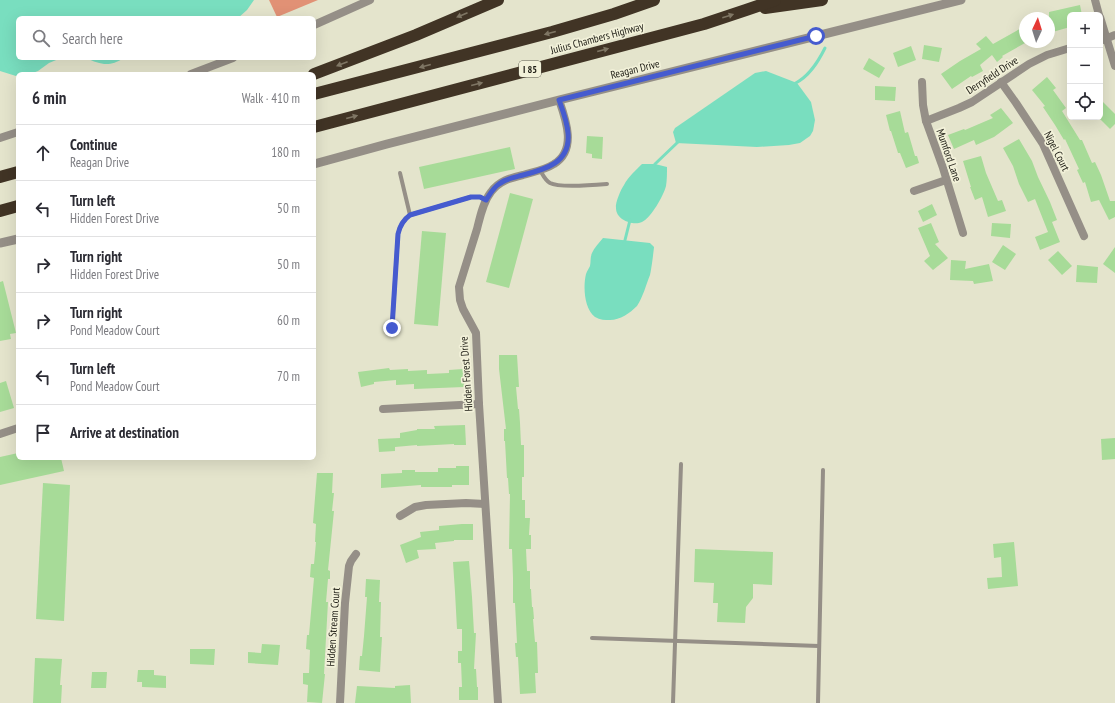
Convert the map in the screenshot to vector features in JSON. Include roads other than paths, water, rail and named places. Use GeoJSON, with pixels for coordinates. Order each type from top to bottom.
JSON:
{"type":"FeatureCollection","features":[{"type":"Feature","properties":{"kind":"highway"},"geometry":{"type":"LineString","coordinates":[[316,73],[416,35],[498,0]]}},
{"type":"Feature","properties":{"kind":"highway"},"geometry":{"type":"LineString","coordinates":[[316,94],[552,32],[614,14],[654,0]]}},
{"type":"Feature","properties":{"kind":"highway","name":"I 85"},"geometry":{"type":"LineString","coordinates":[[746,10],[775,0]]}},
{"type":"Feature","properties":{"kind":"highway"},"geometry":{"type":"LineString","coordinates":[[746,10],[822,0]]}},
{"type":"Feature","properties":{"kind":"highway","name":"Julius Chambers Highway"},"geometry":{"type":"LineString","coordinates":[[316,126],[704,24],[746,10]]}},
{"type":"Feature","properties":{"kind":"highway"},"geometry":{"type":"LineString","coordinates":[[0,177],[16,173]]}},
{"type":"Feature","properties":{"kind":"highway"},"geometry":{"type":"LineString","coordinates":[[0,210],[16,206]]}},
{"type":"Feature","properties":{"kind":"street"},"geometry":{"type":"LineString","coordinates":[[316,24],[370,0]]}},
{"type":"Feature","properties":{"kind":"street","name":"Reagan Drive"},"geometry":{"type":"LineString","coordinates":[[316,163],[559,100],[962,0]]}},
{"type":"Feature","properties":{"kind":"street"},"geometry":{"type":"LineString","coordinates":[[1095,0],[1099,12]]}},
{"type":"Feature","properties":{"kind":"street"},"geometry":{"type":"LineString","coordinates":[[1115,35],[1103,40],[1115,66]]}},
{"type":"Feature","properties":{"kind":"street","name":"Derryfield Drive"},"geometry":{"type":"LineString","coordinates":[[926,121],[972,102],[1029,64],[1047,55],[1067,49]]}},
{"type":"Feature","properties":{"kind":"street"},"geometry":{"type":"LineString","coordinates":[[196,72],[228,60]]}},
{"type":"Feature","properties":{"kind":"street","name":"Mumford Lane"},"geometry":{"type":"LineString","coordinates":[[922,82],[923,105],[926,121],[963,233]]}},
{"type":"Feature","properties":{"kind":"street","name":"Nigel Court"},"geometry":{"type":"LineString","coordinates":[[1001,82],[1043,144],[1084,236]]}},
{"type":"Feature","properties":{"kind":"street","name":"Hidden Forest Drive"},"geometry":{"type":"LineString","coordinates":[[498,703],[479,404],[476,333],[463,309],[460,300],[459,287],[483,208],[490,192],[500,183],[510,178],[540,170],[554,164],[562,158],[567,146],[568,134],[566,121],[559,100]]}},
{"type":"Feature","properties":{"kind":"street"},"geometry":{"type":"LineString","coordinates":[[0,138],[16,133]]}},
{"type":"Feature","properties":{"kind":"street"},"geometry":{"type":"LineString","coordinates":[[914,191],[946,180]]}},
{"type":"Feature","properties":{"kind":"street"},"geometry":{"type":"LineString","coordinates":[[0,243],[16,239]]}},
{"type":"Feature","properties":{"kind":"street"},"geometry":{"type":"LineString","coordinates":[[383,409],[479,404]]}},
{"type":"Feature","properties":{"kind":"street"},"geometry":{"type":"LineString","coordinates":[[0,434],[16,429]]}},
{"type":"Feature","properties":{"kind":"street"},"geometry":{"type":"LineString","coordinates":[[400,516],[415,507],[426,505],[466,503],[485,504]]}},
{"type":"Feature","properties":{"kind":"street","name":"Hidden Stream Court"},"geometry":{"type":"LineString","coordinates":[[340,703],[345,603],[349,566],[356,554]]}},
{"type":"Feature","properties":{"kind":"lane"},"geometry":{"type":"LineString","coordinates":[[540,170],[544,178],[549,183],[558,186],[607,184]]}},
{"type":"Feature","properties":{"kind":"lane"},"geometry":{"type":"LineString","coordinates":[[400,173],[410,215]]}},
{"type":"Feature","properties":{"kind":"lane"},"geometry":{"type":"LineString","coordinates":[[392,328],[398,234],[400,226],[404,220],[410,215],[471,197],[480,197],[486,200]]}},
{"type":"Feature","properties":{"kind":"lane"},"geometry":{"type":"LineString","coordinates":[[673,703],[681,464]]}},
{"type":"Feature","properties":{"kind":"lane"},"geometry":{"type":"LineString","coordinates":[[818,703],[823,470]]}},
{"type":"Feature","properties":{"kind":"lane"},"geometry":{"type":"LineString","coordinates":[[592,638],[819,646]]}},
{"type":"Feature","properties":{"kind":"water"},"geometry":{"type":"Polygon","coordinates":[[[0,0],[254,0],[247,10],[240,16],[16,16],[16,60],[56,60],[35,72],[16,72],[16,76],[0,71],[0,0]]]}},
{"type":"Feature","properties":{"kind":"water"},"geometry":{"type":"Polygon","coordinates":[[[90,60],[120,60],[109,64],[90,60]]]}},
{"type":"Feature","properties":{"kind":"water"},"geometry":{"type":"Polygon","coordinates":[[[766,71],[797,83],[811,102],[815,120],[813,131],[810,136],[800,143],[757,147],[676,143],[673,132],[675,128],[755,73],[766,71]]]}},
{"type":"Feature","properties":{"kind":"water"},"geometry":{"type":"Polygon","coordinates":[[[642,164],[655,164],[667,167],[667,179],[665,190],[653,211],[646,220],[634,223],[626,221],[619,216],[616,203],[626,182],[642,164]]]}},
{"type":"Feature","properties":{"kind":"water"},"geometry":{"type":"Polygon","coordinates":[[[603,238],[650,243],[654,247],[650,275],[643,295],[637,306],[628,314],[614,320],[602,320],[595,317],[589,309],[585,297],[585,279],[586,273],[590,266],[591,255],[595,247],[603,238]]]}},
{"type":"Feature","properties":{"kind":"waterway"},"geometry":{"type":"LineString","coordinates":[[794,84],[809,73],[825,48]]}},
{"type":"Feature","properties":{"kind":"waterway"},"geometry":{"type":"LineString","coordinates":[[653,167],[678,142]]}},
{"type":"Feature","properties":{"kind":"waterway"},"geometry":{"type":"LineString","coordinates":[[624,244],[630,220]]}}]}
